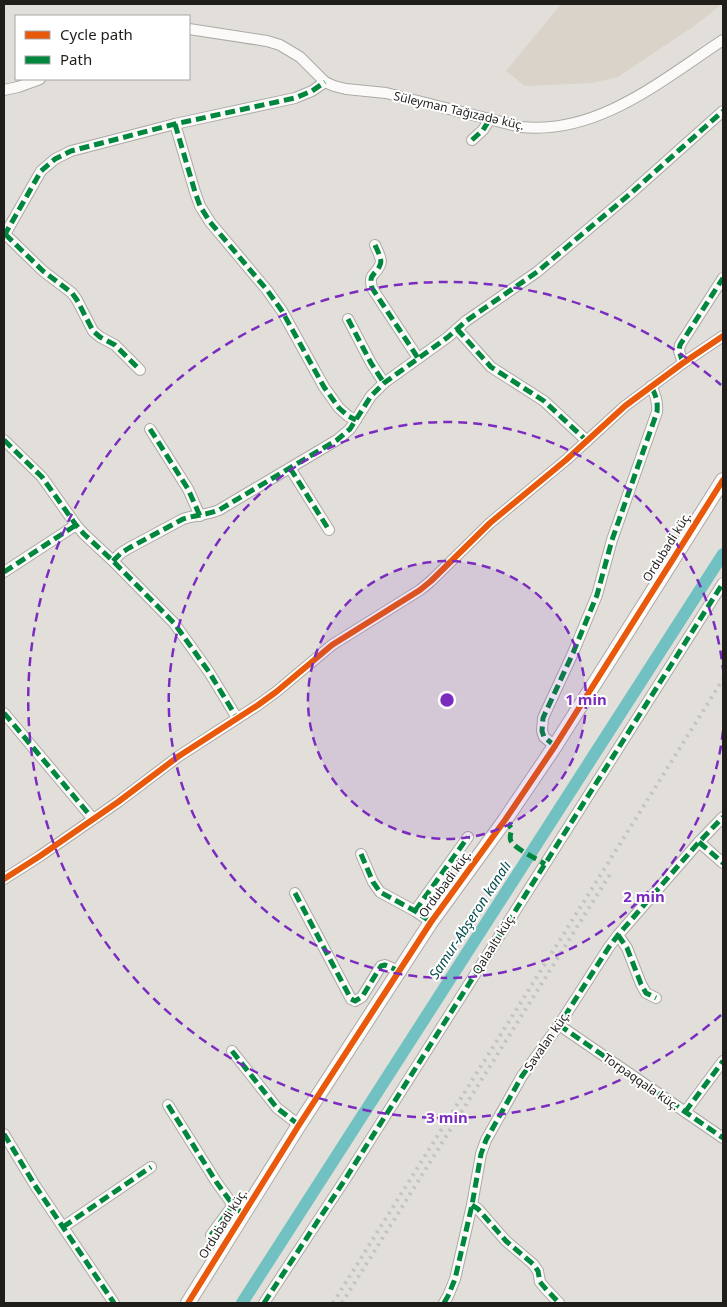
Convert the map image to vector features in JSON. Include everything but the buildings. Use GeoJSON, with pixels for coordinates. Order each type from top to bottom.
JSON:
{"type":"FeatureCollection","features":[{"type":"Feature","properties":{"kind":"street","name":"Süleyman Tağızadə küç."},"geometry":{"type":"LineString","coordinates":[[190,29],[280,44],[300,57],[325,82],[334,86],[386,93],[521,127],[538,129],[573,124],[609,111],[650,90],[723,40]]}},
{"type":"Feature","properties":{"kind":"street"},"geometry":{"type":"LineString","coordinates":[[4,90],[37,80]]}},
{"type":"Feature","properties":{"kind":"street"},"geometry":{"type":"LineString","coordinates":[[140,370],[115,345],[100,338],[93,331],[72,294],[43,271],[4,235],[40,171],[55,159],[71,152],[175,124],[295,98],[312,91],[325,82]]}},
{"type":"Feature","properties":{"kind":"street"},"geometry":{"type":"LineString","coordinates":[[113,561],[129,548],[183,519],[208,515],[219,510],[337,440],[350,429],[371,396],[384,383],[536,272],[591,227],[723,111]]}},
{"type":"Feature","properties":{"kind":"street"},"geometry":{"type":"LineString","coordinates":[[472,140],[483,130],[490,119]]}},
{"type":"Feature","properties":{"kind":"street"},"geometry":{"type":"LineString","coordinates":[[175,124],[200,206],[210,222],[267,290],[282,311],[324,387],[339,408],[356,420]]}},
{"type":"Feature","properties":{"kind":"street"},"geometry":{"type":"LineString","coordinates":[[375,245],[381,260],[380,266],[372,275],[370,281],[372,288],[418,358]]}},
{"type":"Feature","properties":{"kind":"street"},"geometry":{"type":"LineString","coordinates":[[683,363],[679,351],[680,345],[723,278]]}},
{"type":"Feature","properties":{"kind":"street"},"geometry":{"type":"LineString","coordinates":[[348,319],[371,363],[384,383]]}},
{"type":"Feature","properties":{"kind":"street"},"geometry":{"type":"LineString","coordinates":[[457,329],[491,367],[544,401],[587,441]]}},
{"type":"Feature","properties":{"kind":"street"},"geometry":{"type":"LineString","coordinates":[[4,879],[93,819],[179,756],[276,692],[332,645],[420,590],[490,523],[566,460],[606,422],[651,386],[723,336]]}},
{"type":"Feature","properties":{"kind":"street"},"geometry":{"type":"LineString","coordinates":[[555,746],[544,737],[542,731],[543,718],[597,595],[612,540],[657,412],[656,394],[651,386]]}},
{"type":"Feature","properties":{"kind":"street"},"geometry":{"type":"LineString","coordinates":[[150,429],[188,489],[200,516]]}},
{"type":"Feature","properties":{"kind":"street"},"geometry":{"type":"LineString","coordinates":[[4,440],[42,477],[84,534],[174,623],[209,672],[237,718]]}},
{"type":"Feature","properties":{"kind":"street"},"geometry":{"type":"LineString","coordinates":[[290,468],[329,530]]}},
{"type":"Feature","properties":{"kind":"street","name":"Ordubadi küç."},"geometry":{"type":"LineString","coordinates":[[188,1303],[238,1209],[299,1125],[431,922],[505,820],[555,746],[723,480]]}},
{"type":"Feature","properties":{"kind":"street"},"geometry":{"type":"LineString","coordinates":[[4,572],[76,525]]}},
{"type":"Feature","properties":{"kind":"street","name":"Qalaaltı küç."},"geometry":{"type":"LineString","coordinates":[[264,1303],[346,1178],[723,583]]}},
{"type":"Feature","properties":{"kind":"street"},"geometry":{"type":"LineString","coordinates":[[4,713],[93,819]]}},
{"type":"Feature","properties":{"kind":"street","name":"Savalan küç."},"geometry":{"type":"LineString","coordinates":[[444,1303],[455,1279],[472,1205],[481,1154],[486,1140],[522,1076],[559,1025],[618,935],[723,817]]}},
{"type":"Feature","properties":{"kind":"street"},"geometry":{"type":"LineString","coordinates":[[415,911],[468,837]]}},
{"type":"Feature","properties":{"kind":"street"},"geometry":{"type":"LineString","coordinates":[[700,842],[723,863]]}},
{"type":"Feature","properties":{"kind":"street"},"geometry":{"type":"LineString","coordinates":[[361,854],[373,882],[380,892],[431,922]]}},
{"type":"Feature","properties":{"kind":"street"},"geometry":{"type":"LineString","coordinates":[[295,893],[351,999],[355,1001],[360,1000],[381,966],[385,964],[399,971]]}},
{"type":"Feature","properties":{"kind":"street"},"geometry":{"type":"LineString","coordinates":[[618,935],[627,948],[641,984],[646,992],[656,998]]}},
{"type":"Feature","properties":{"kind":"street","name":"Torpaqqala küç."},"geometry":{"type":"LineString","coordinates":[[559,1025],[723,1138]]}},
{"type":"Feature","properties":{"kind":"street"},"geometry":{"type":"LineString","coordinates":[[232,1051],[277,1108],[299,1125]]}},
{"type":"Feature","properties":{"kind":"street"},"geometry":{"type":"LineString","coordinates":[[685,1112],[723,1061]]}},
{"type":"Feature","properties":{"kind":"street"},"geometry":{"type":"LineString","coordinates":[[168,1105],[218,1183],[238,1209],[211,1235]]}},
{"type":"Feature","properties":{"kind":"street"},"geometry":{"type":"LineString","coordinates":[[4,1134],[36,1187],[114,1303]]}},
{"type":"Feature","properties":{"kind":"street"},"geometry":{"type":"LineString","coordinates":[[63,1226],[151,1167]]}},
{"type":"Feature","properties":{"kind":"street"},"geometry":{"type":"LineString","coordinates":[[472,1205],[478,1209],[506,1241],[533,1264],[538,1271],[540,1282],[559,1303]]}},
{"type":"Feature","properties":{"kind":"shaded area"},"geometry":{"type":"Polygon","coordinates":[[[561,4],[722,4],[697,24],[618,77],[593,83],[525,86],[506,71],[561,4]]]}},
{"type":"Feature","properties":{"kind":"waterway","name":"Samur-Abşeron kanalı"},"geometry":{"type":"LineString","coordinates":[[242,1303],[723,554]]}},
{"type":"Feature","properties":{"kind":"railway"},"geometry":{"type":"LineString","coordinates":[[333,1303],[723,679]]}},
{"type":"Feature","properties":{"kind":"railway"},"geometry":{"type":"LineString","coordinates":[[342,1303],[612,871]]}},
{"type":"Feature","properties":{"kind":"marked path"},"geometry":{"type":"LineString","coordinates":[[4,236],[41,171],[55,159],[71,151],[175,124],[295,98],[312,91],[325,82]]}},
{"type":"Feature","properties":{"kind":"marked path"},"geometry":{"type":"LineString","coordinates":[[113,561],[129,548],[183,519],[219,510],[337,440],[350,429],[371,396],[384,383],[448,337],[466,321],[537,272],[630,194],[723,111]]}},
{"type":"Feature","properties":{"kind":"marked path"},"geometry":{"type":"LineString","coordinates":[[472,140],[483,130],[490,119]]}},
{"type":"Feature","properties":{"kind":"marked path"},"geometry":{"type":"LineString","coordinates":[[175,124],[200,206],[210,222],[267,290],[282,311],[324,387],[339,408],[356,420]]}},
{"type":"Feature","properties":{"kind":"marked path"},"geometry":{"type":"LineString","coordinates":[[5,234],[43,271],[72,293],[93,331],[115,345],[140,370]]}},
{"type":"Feature","properties":{"kind":"marked path"},"geometry":{"type":"LineString","coordinates":[[375,245],[381,263],[371,279],[372,288],[418,358]]}},
{"type":"Feature","properties":{"kind":"marked path"},"geometry":{"type":"LineString","coordinates":[[683,363],[679,351],[680,345],[723,278]]}},
{"type":"Feature","properties":{"kind":"marked path"},"geometry":{"type":"LineString","coordinates":[[348,319],[371,363],[384,383]]}},
{"type":"Feature","properties":{"kind":"marked path"},"geometry":{"type":"LineString","coordinates":[[457,329],[491,367],[544,401],[587,441]]}},
{"type":"Feature","properties":{"kind":"marked path"},"geometry":{"type":"LineString","coordinates":[[555,746],[544,737],[542,731],[543,718],[597,595],[612,540],[657,412],[656,399],[651,386]]}},
{"type":"Feature","properties":{"kind":"marked path"},"geometry":{"type":"LineString","coordinates":[[150,429],[188,489],[200,516]]}},
{"type":"Feature","properties":{"kind":"marked path"},"geometry":{"type":"LineString","coordinates":[[4,440],[42,477],[84,534],[174,623],[209,672],[237,718]]}},
{"type":"Feature","properties":{"kind":"marked path"},"geometry":{"type":"LineString","coordinates":[[290,468],[329,530]]}},
{"type":"Feature","properties":{"kind":"marked path"},"geometry":{"type":"LineString","coordinates":[[4,572],[76,525]]}},
{"type":"Feature","properties":{"kind":"marked path"},"geometry":{"type":"LineString","coordinates":[[264,1303],[346,1178],[723,583]]}},
{"type":"Feature","properties":{"kind":"marked path"},"geometry":{"type":"LineString","coordinates":[[4,713],[93,819]]}},
{"type":"Feature","properties":{"kind":"marked path"},"geometry":{"type":"LineString","coordinates":[[444,1303],[455,1279],[472,1205],[481,1154],[486,1140],[522,1076],[559,1025],[618,935],[723,817]]}},
{"type":"Feature","properties":{"kind":"marked path"},"geometry":{"type":"LineString","coordinates":[[505,820],[512,829],[510,838],[513,844],[545,864]]}},
{"type":"Feature","properties":{"kind":"marked path"},"geometry":{"type":"LineString","coordinates":[[415,911],[468,837]]}},
{"type":"Feature","properties":{"kind":"marked path"},"geometry":{"type":"LineString","coordinates":[[699,842],[723,863]]}},
{"type":"Feature","properties":{"kind":"marked path"},"geometry":{"type":"LineString","coordinates":[[361,854],[373,882],[380,892],[431,922]]}},
{"type":"Feature","properties":{"kind":"marked path"},"geometry":{"type":"LineString","coordinates":[[295,893],[351,999],[355,1001],[362,997],[381,966],[385,965],[399,971]]}},
{"type":"Feature","properties":{"kind":"marked path"},"geometry":{"type":"LineString","coordinates":[[618,935],[627,948],[646,993],[656,998]]}},
{"type":"Feature","properties":{"kind":"marked path"},"geometry":{"type":"LineString","coordinates":[[559,1025],[723,1138]]}},
{"type":"Feature","properties":{"kind":"marked path"},"geometry":{"type":"LineString","coordinates":[[232,1051],[277,1108],[299,1125]]}},
{"type":"Feature","properties":{"kind":"marked path"},"geometry":{"type":"LineString","coordinates":[[685,1112],[723,1061]]}},
{"type":"Feature","properties":{"kind":"marked path"},"geometry":{"type":"LineString","coordinates":[[168,1105],[217,1183],[233,1205],[243,1214]]}},
{"type":"Feature","properties":{"kind":"marked path"},"geometry":{"type":"LineString","coordinates":[[4,1134],[36,1187],[114,1303]]}},
{"type":"Feature","properties":{"kind":"marked path"},"geometry":{"type":"LineString","coordinates":[[63,1227],[151,1167]]}},
{"type":"Feature","properties":{"kind":"marked path"},"geometry":{"type":"LineString","coordinates":[[211,1235],[233,1205]]}},
{"type":"Feature","properties":{"kind":"marked path"},"geometry":{"type":"LineString","coordinates":[[472,1205],[478,1209],[506,1241],[533,1264],[538,1271],[540,1282],[559,1303]]}},
{"type":"Feature","properties":{"kind":"cycle path"},"geometry":{"type":"LineString","coordinates":[[4,879],[118,802],[179,756],[258,705],[332,645],[420,590],[490,523],[566,460],[625,406],[723,336]]}},
{"type":"Feature","properties":{"kind":"cycle path"},"geometry":{"type":"LineString","coordinates":[[188,1303],[299,1125],[431,922],[505,820],[555,746],[723,480]]}}]}
